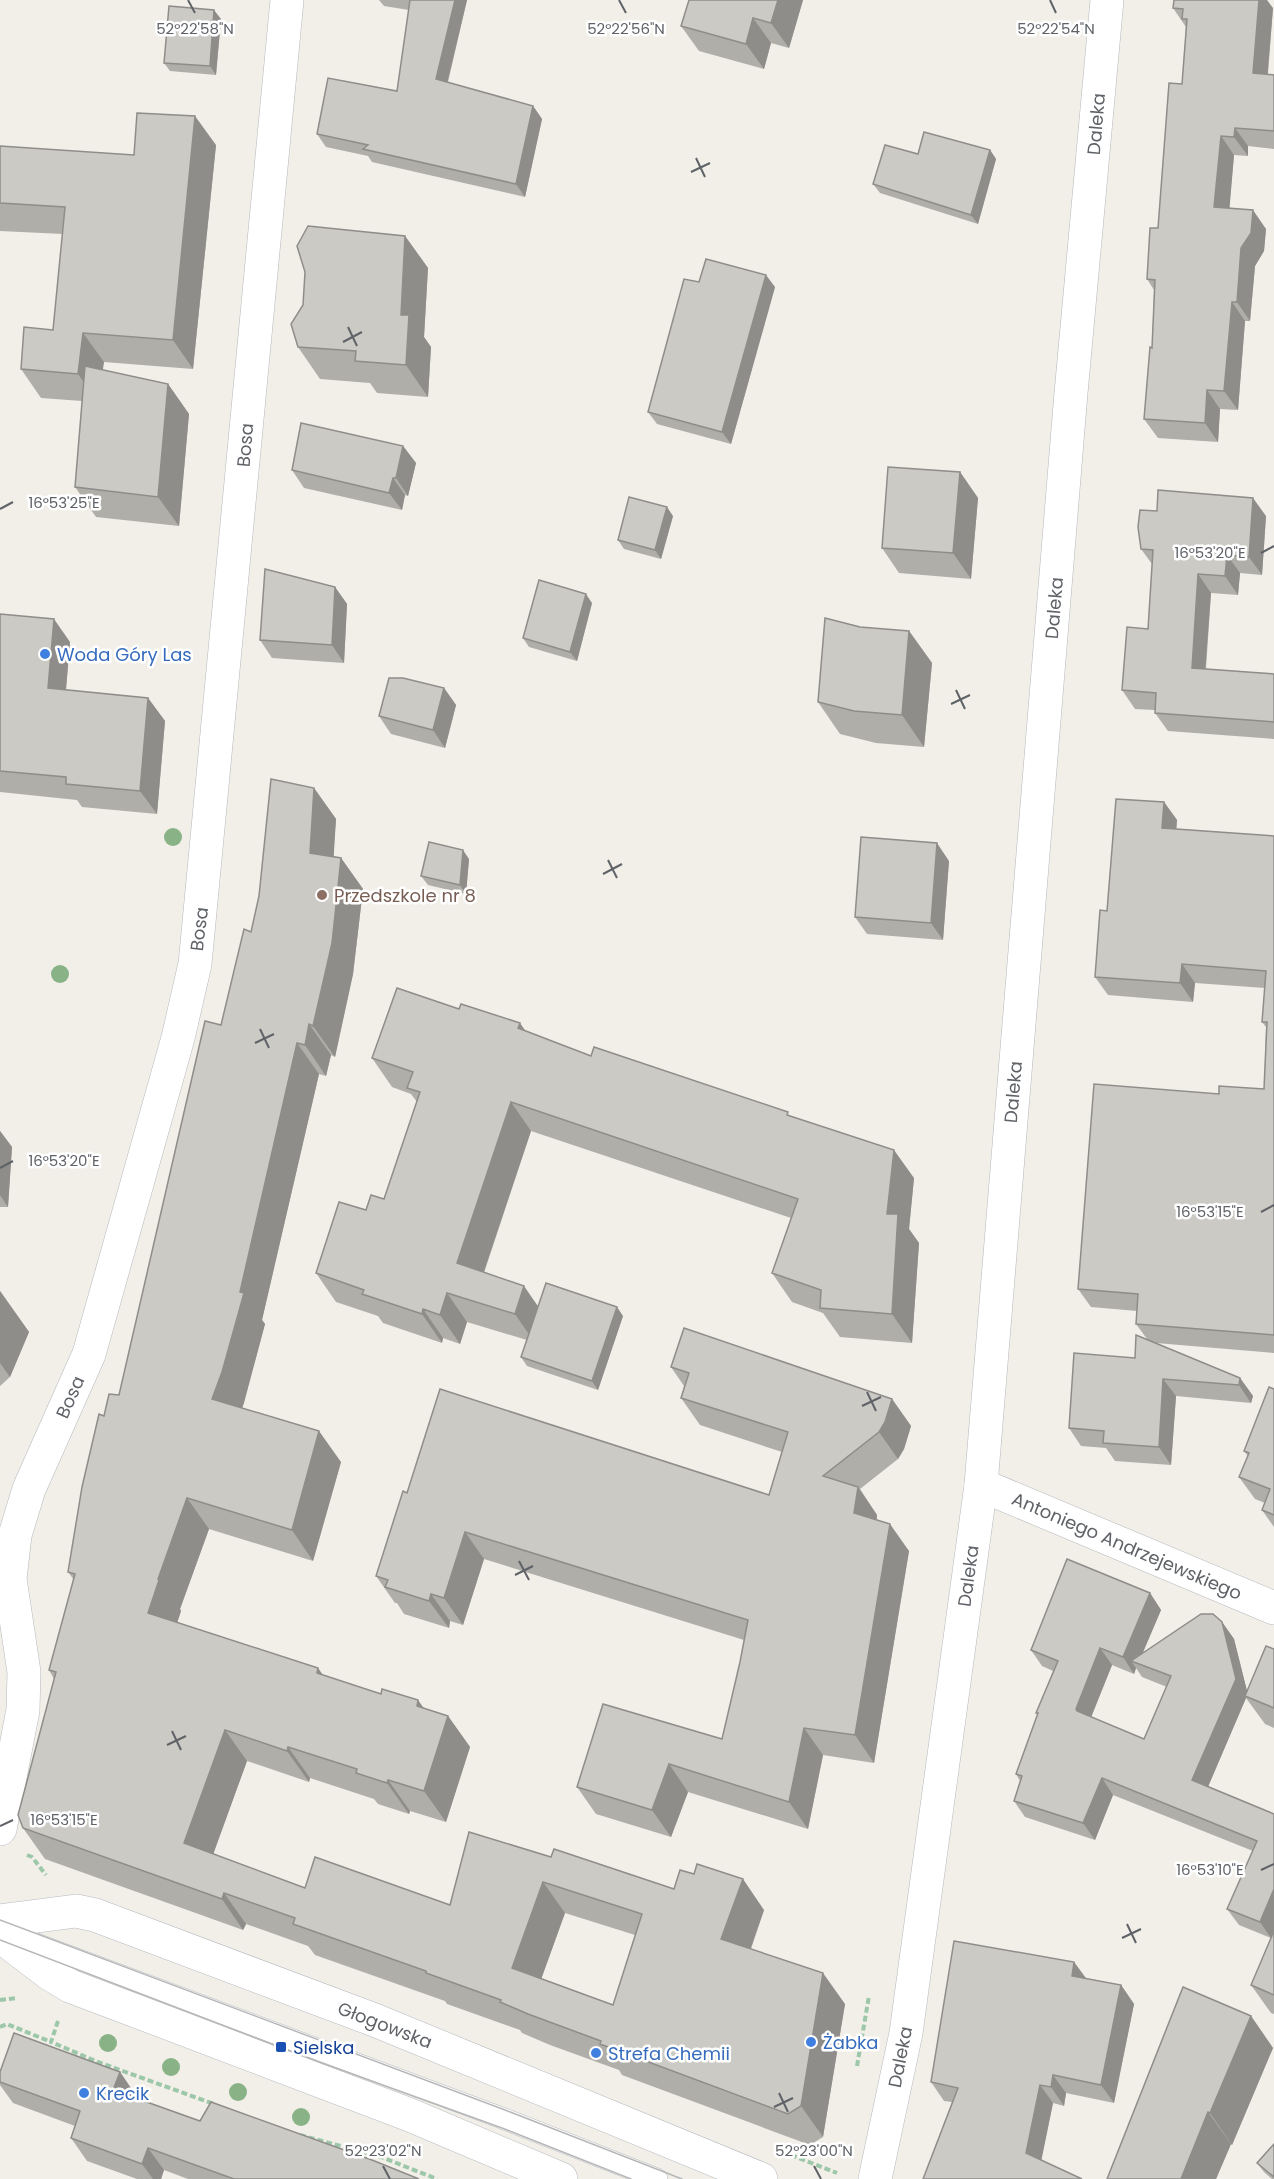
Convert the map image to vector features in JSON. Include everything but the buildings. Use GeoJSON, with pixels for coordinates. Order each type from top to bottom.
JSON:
{"type":"FeatureCollection","features":[{"type":"Feature","properties":{"kind":"street","name":"Bosa"},"geometry":{"type":"LineString","coordinates":[[0,1829],[24,1690],[24,1672],[5,1580],[15,1535],[20,1513],[89,1354],[178,1038],[195,964],[287,0]]}},
{"type":"Feature","properties":{"kind":"street","name":"Daleka"},"geometry":{"type":"LineString","coordinates":[[875,2179],[906,2033],[981,1485],[1071,393],[1107,0]]}},
{"type":"Feature","properties":{"kind":"street","name":"Antoniego Andrzejewskiego"},"geometry":{"type":"LineString","coordinates":[[981,1485],[1274,1608]]}},
{"type":"Feature","properties":{"kind":"street","name":"Głogowska"},"geometry":{"type":"LineString","coordinates":[[0,1921],[76,1911],[94,1915],[387,2025],[761,2179]]}},
{"type":"Feature","properties":{"kind":"street"},"geometry":{"type":"LineString","coordinates":[[0,1936],[50,1974],[70,1986],[410,2115],[561,2179]]}},
{"type":"Feature","properties":{"kind":"lane"},"geometry":{"type":"LineString","coordinates":[[0,1930],[657,2179]]}},
{"type":"Feature","properties":{"kind":"path"},"geometry":{"type":"LineString","coordinates":[[856,2070],[870,1990]]}},
{"type":"Feature","properties":{"kind":"path"},"geometry":{"type":"LineString","coordinates":[[51,2042],[60,2016]]}},
{"type":"Feature","properties":{"kind":"path"},"geometry":{"type":"LineString","coordinates":[[0,2027],[7,2024],[98,2062],[219,2106]]}},
{"type":"Feature","properties":{"kind":"path"},"geometry":{"type":"LineString","coordinates":[[296,2134],[381,2157],[437,2179]]}},
{"type":"Feature","properties":{"kind":"path"},"geometry":{"type":"LineString","coordinates":[[837,2173],[839,2162]]}},
{"type":"Feature","properties":{"kind":"tram line"},"geometry":{"type":"LineString","coordinates":[[0,1920],[682,2179]]}},
{"type":"Feature","properties":{"kind":"tram line"},"geometry":{"type":"LineString","coordinates":[[0,1940],[319,2062],[502,2128],[631,2179]]}},
{"type":"Feature","properties":{"kind":"place","name":"Woda Góry Las"},"geometry":{"type":"Point","coordinates":[45,654]}},
{"type":"Feature","properties":{"kind":"place","name":"Przedszkole nr 8"},"geometry":{"type":"Point","coordinates":[322,895]}},
{"type":"Feature","properties":{"kind":"place","name":"Żabka"},"geometry":{"type":"Point","coordinates":[811,2042]}},
{"type":"Feature","properties":{"kind":"place","name":"Sielska"},"geometry":{"type":"Point","coordinates":[281,2047]}},
{"type":"Feature","properties":{"kind":"place","name":"Strefa Chemii"},"geometry":{"type":"Point","coordinates":[596,2053]}},
{"type":"Feature","properties":{"kind":"place","name":"Krecik"},"geometry":{"type":"Point","coordinates":[84,2093]}}]}
